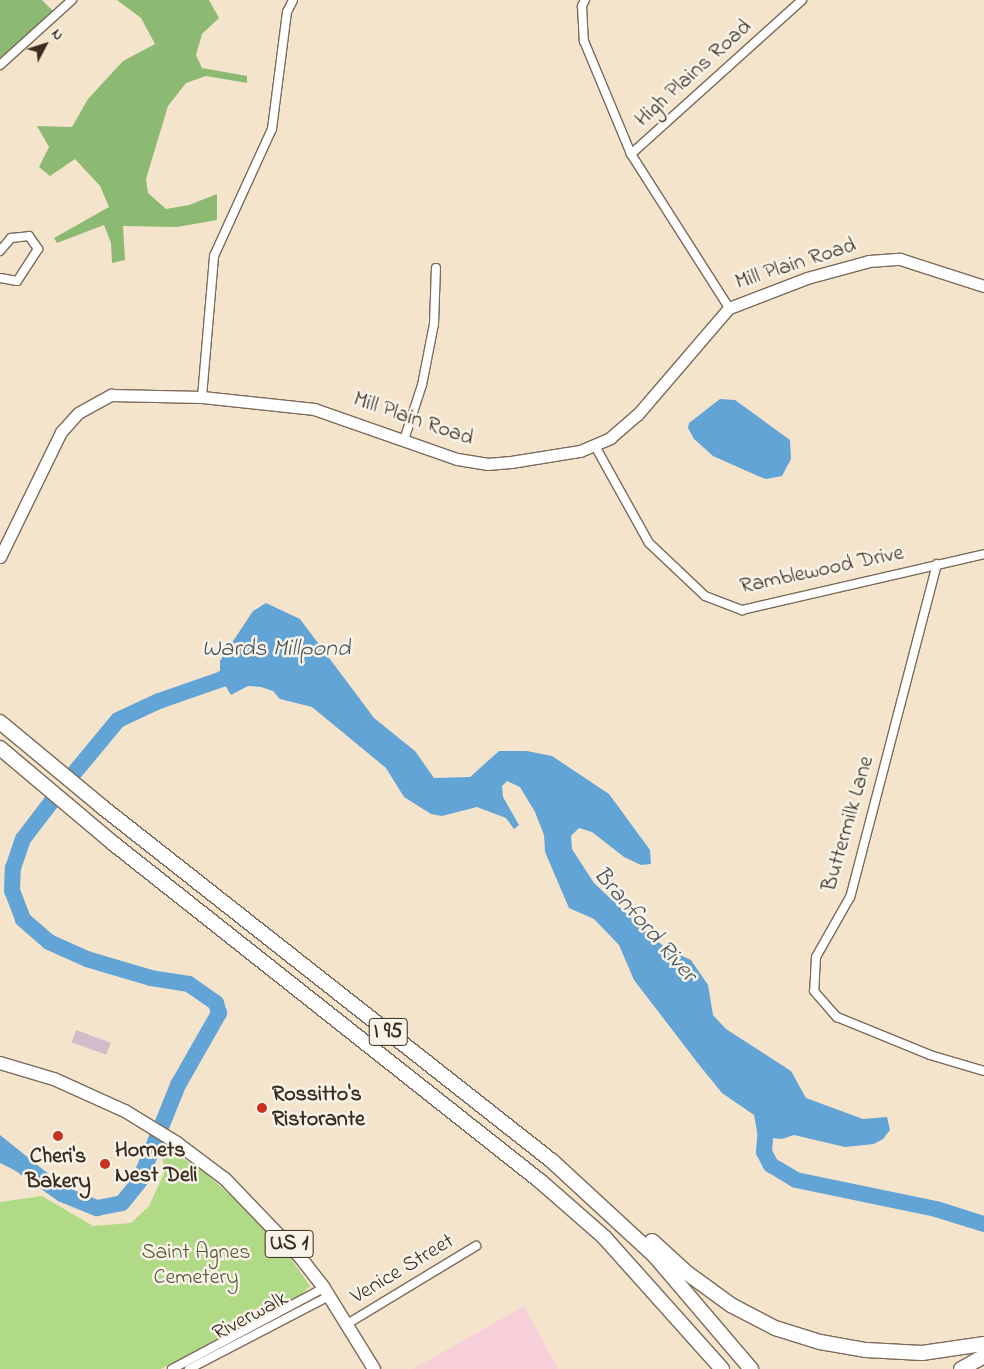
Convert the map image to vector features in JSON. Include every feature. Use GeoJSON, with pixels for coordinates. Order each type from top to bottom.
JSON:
{"type":"FeatureCollection","features":[{"type":"Feature","properties":{"kind":"highway","name":"I 95"},"geometry":{"type":"LineString","coordinates":[[0,722],[101,806],[552,1161],[654,1255],[751,1369]]}},
{"type":"Feature","properties":{"kind":"highway","name":"I 95"},"geometry":{"type":"LineString","coordinates":[[0,748],[114,844],[540,1181],[604,1237],[722,1369]]}},
{"type":"Feature","properties":{"kind":"highway"},"geometry":{"type":"LineString","coordinates":[[552,1161],[618,1211],[687,1273],[731,1305],[775,1328],[820,1342],[866,1350],[922,1353],[984,1344]]}},
{"type":"Feature","properties":{"kind":"highway"},"geometry":{"type":"LineString","coordinates":[[961,1369],[984,1356]]}},
{"type":"Feature","properties":{"kind":"main road","name":"US 1"},"geometry":{"type":"LineString","coordinates":[[0,1063],[82,1090],[146,1123],[177,1143],[225,1179],[262,1214],[326,1292],[374,1369]]}},
{"type":"Feature","properties":{"kind":"street"},"geometry":{"type":"LineString","coordinates":[[0,66],[72,0]]}},
{"type":"Feature","properties":{"kind":"street"},"geometry":{"type":"LineString","coordinates":[[202,397],[214,256],[272,129],[287,12],[293,0]]}},
{"type":"Feature","properties":{"kind":"street"},"geometry":{"type":"LineString","coordinates":[[585,0],[582,6],[584,41],[595,61],[631,154],[729,308]]}},
{"type":"Feature","properties":{"kind":"street","name":"High Plains Road"},"geometry":{"type":"LineString","coordinates":[[631,154],[802,0]]}},
{"type":"Feature","properties":{"kind":"street"},"geometry":{"type":"LineString","coordinates":[[0,251],[11,238],[29,236],[38,249],[17,281],[0,278]]}},
{"type":"Feature","properties":{"kind":"street","name":"Mill Plain Road"},"geometry":{"type":"LineString","coordinates":[[0,557],[55,440],[78,413],[98,399],[125,392],[202,397],[314,409],[457,459],[487,464],[559,455],[595,446],[624,428],[729,308],[807,278],[869,261],[900,259],[984,286]]}},
{"type":"Feature","properties":{"kind":"street"},"geometry":{"type":"LineString","coordinates":[[404,440],[422,385],[434,324],[436,268]]}},
{"type":"Feature","properties":{"kind":"street","name":"Ramblewood Drive"},"geometry":{"type":"LineString","coordinates":[[595,446],[649,543],[705,596],[742,610],[984,554]]}},
{"type":"Feature","properties":{"kind":"street","name":"Buttermilk Lane"},"geometry":{"type":"LineString","coordinates":[[937,564],[850,896],[816,957],[814,991],[837,1017],[930,1055],[984,1071]]}},
{"type":"Feature","properties":{"kind":"street","name":"Venice Street"},"geometry":{"type":"LineString","coordinates":[[347,1324],[476,1246]]}},
{"type":"Feature","properties":{"kind":"street","name":"Riverwalk"},"geometry":{"type":"LineString","coordinates":[[172,1369],[326,1292]]}},
{"type":"Feature","properties":{"kind":"street","name":"Riverwalk"},"geometry":{"type":"LineString","coordinates":[[189,1369],[326,1292]]}},
{"type":"Feature","properties":{"kind":"shaded area"},"geometry":{"type":"Polygon","coordinates":[[[76,1030],[111,1043],[106,1055],[72,1042],[76,1030]]]}},
{"type":"Feature","properties":{"kind":"shaded area"},"geometry":{"type":"Polygon","coordinates":[[[524,1306],[558,1369],[413,1369],[524,1306]]]}},
{"type":"Feature","properties":{"kind":"green space"},"geometry":{"type":"Polygon","coordinates":[[[0,0],[42,0],[54,12],[0,58],[0,0]]]}},
{"type":"Feature","properties":{"kind":"green space"},"geometry":{"type":"Polygon","coordinates":[[[117,0],[209,0],[219,18],[202,34],[196,55],[202,68],[247,76],[247,83],[206,76],[186,83],[168,106],[146,179],[148,193],[166,209],[189,205],[217,194],[217,220],[177,227],[123,226],[125,260],[112,263],[111,243],[104,225],[57,243],[54,238],[109,207],[100,186],[75,159],[50,176],[39,167],[49,147],[37,126],[72,127],[88,99],[123,61],[155,44],[141,18],[117,0]]]}},
{"type":"Feature","properties":{"kind":"green space","name":"Saint Agnes Cemetery"},"geometry":{"type":"Polygon","coordinates":[[[164,1147],[202,1170],[249,1212],[285,1250],[310,1286],[300,1296],[161,1369],[0,1369],[0,1202],[42,1196],[93,1226],[131,1223],[149,1206],[165,1171],[161,1152],[164,1147]]]}},
{"type":"Feature","properties":{"kind":"water"},"geometry":{"type":"Polygon","coordinates":[[[720,399],[735,400],[790,440],[791,459],[782,476],[766,479],[758,476],[713,456],[694,439],[688,428],[689,423],[720,399]]]}},
{"type":"Feature","properties":{"kind":"water","name":"Wards Millpond"},"geometry":{"type":"Polygon","coordinates":[[[266,603],[300,619],[374,718],[415,751],[434,778],[470,777],[499,751],[527,751],[552,756],[609,794],[650,850],[651,864],[641,865],[624,857],[592,832],[579,828],[571,836],[572,849],[594,883],[647,933],[667,949],[691,960],[708,985],[713,1015],[726,1029],[791,1071],[806,1098],[863,1119],[887,1117],[890,1130],[883,1139],[874,1144],[845,1147],[794,1135],[782,1139],[758,1137],[754,1115],[722,1093],[700,1066],[634,980],[619,945],[594,919],[569,908],[545,852],[544,835],[535,812],[520,787],[507,781],[502,786],[503,797],[519,825],[514,829],[506,818],[477,807],[442,816],[431,814],[404,797],[386,768],[312,707],[280,699],[273,691],[261,687],[248,686],[231,695],[220,677],[220,661],[253,611],[266,603]]]}},
{"type":"Feature","properties":{"kind":"water"},"geometry":{"type":"Polygon","coordinates":[[[0,1135],[61,1184],[41,1183],[0,1163],[0,1135]]]}},
{"type":"Feature","properties":{"kind":"waterway","name":"Branford River"},"geometry":{"type":"LineString","coordinates":[[75,772],[118,720],[159,701],[222,679],[240,667]]}},
{"type":"Feature","properties":{"kind":"waterway","name":"Branford River"},"geometry":{"type":"LineString","coordinates":[[0,1150],[62,1194],[97,1208],[122,1203],[139,1182],[178,1085],[219,1013],[216,1003],[189,984],[151,978],[87,959],[49,942],[23,919],[12,891],[13,868],[23,839],[52,801]]}},
{"type":"Feature","properties":{"kind":"waterway","name":"Branford River"},"geometry":{"type":"LineString","coordinates":[[767,1117],[764,1152],[771,1165],[796,1180],[936,1209],[984,1224]]}},
{"type":"Feature","properties":{"kind":"place","name":"Rossitto's Ristorante"},"geometry":{"type":"Point","coordinates":[262,1108]}},
{"type":"Feature","properties":{"kind":"place","name":"Cheri's Bakery"},"geometry":{"type":"Point","coordinates":[58,1136]}},
{"type":"Feature","properties":{"kind":"place","name":"Hornets Nest Deli"},"geometry":{"type":"Point","coordinates":[105,1164]}}]}
